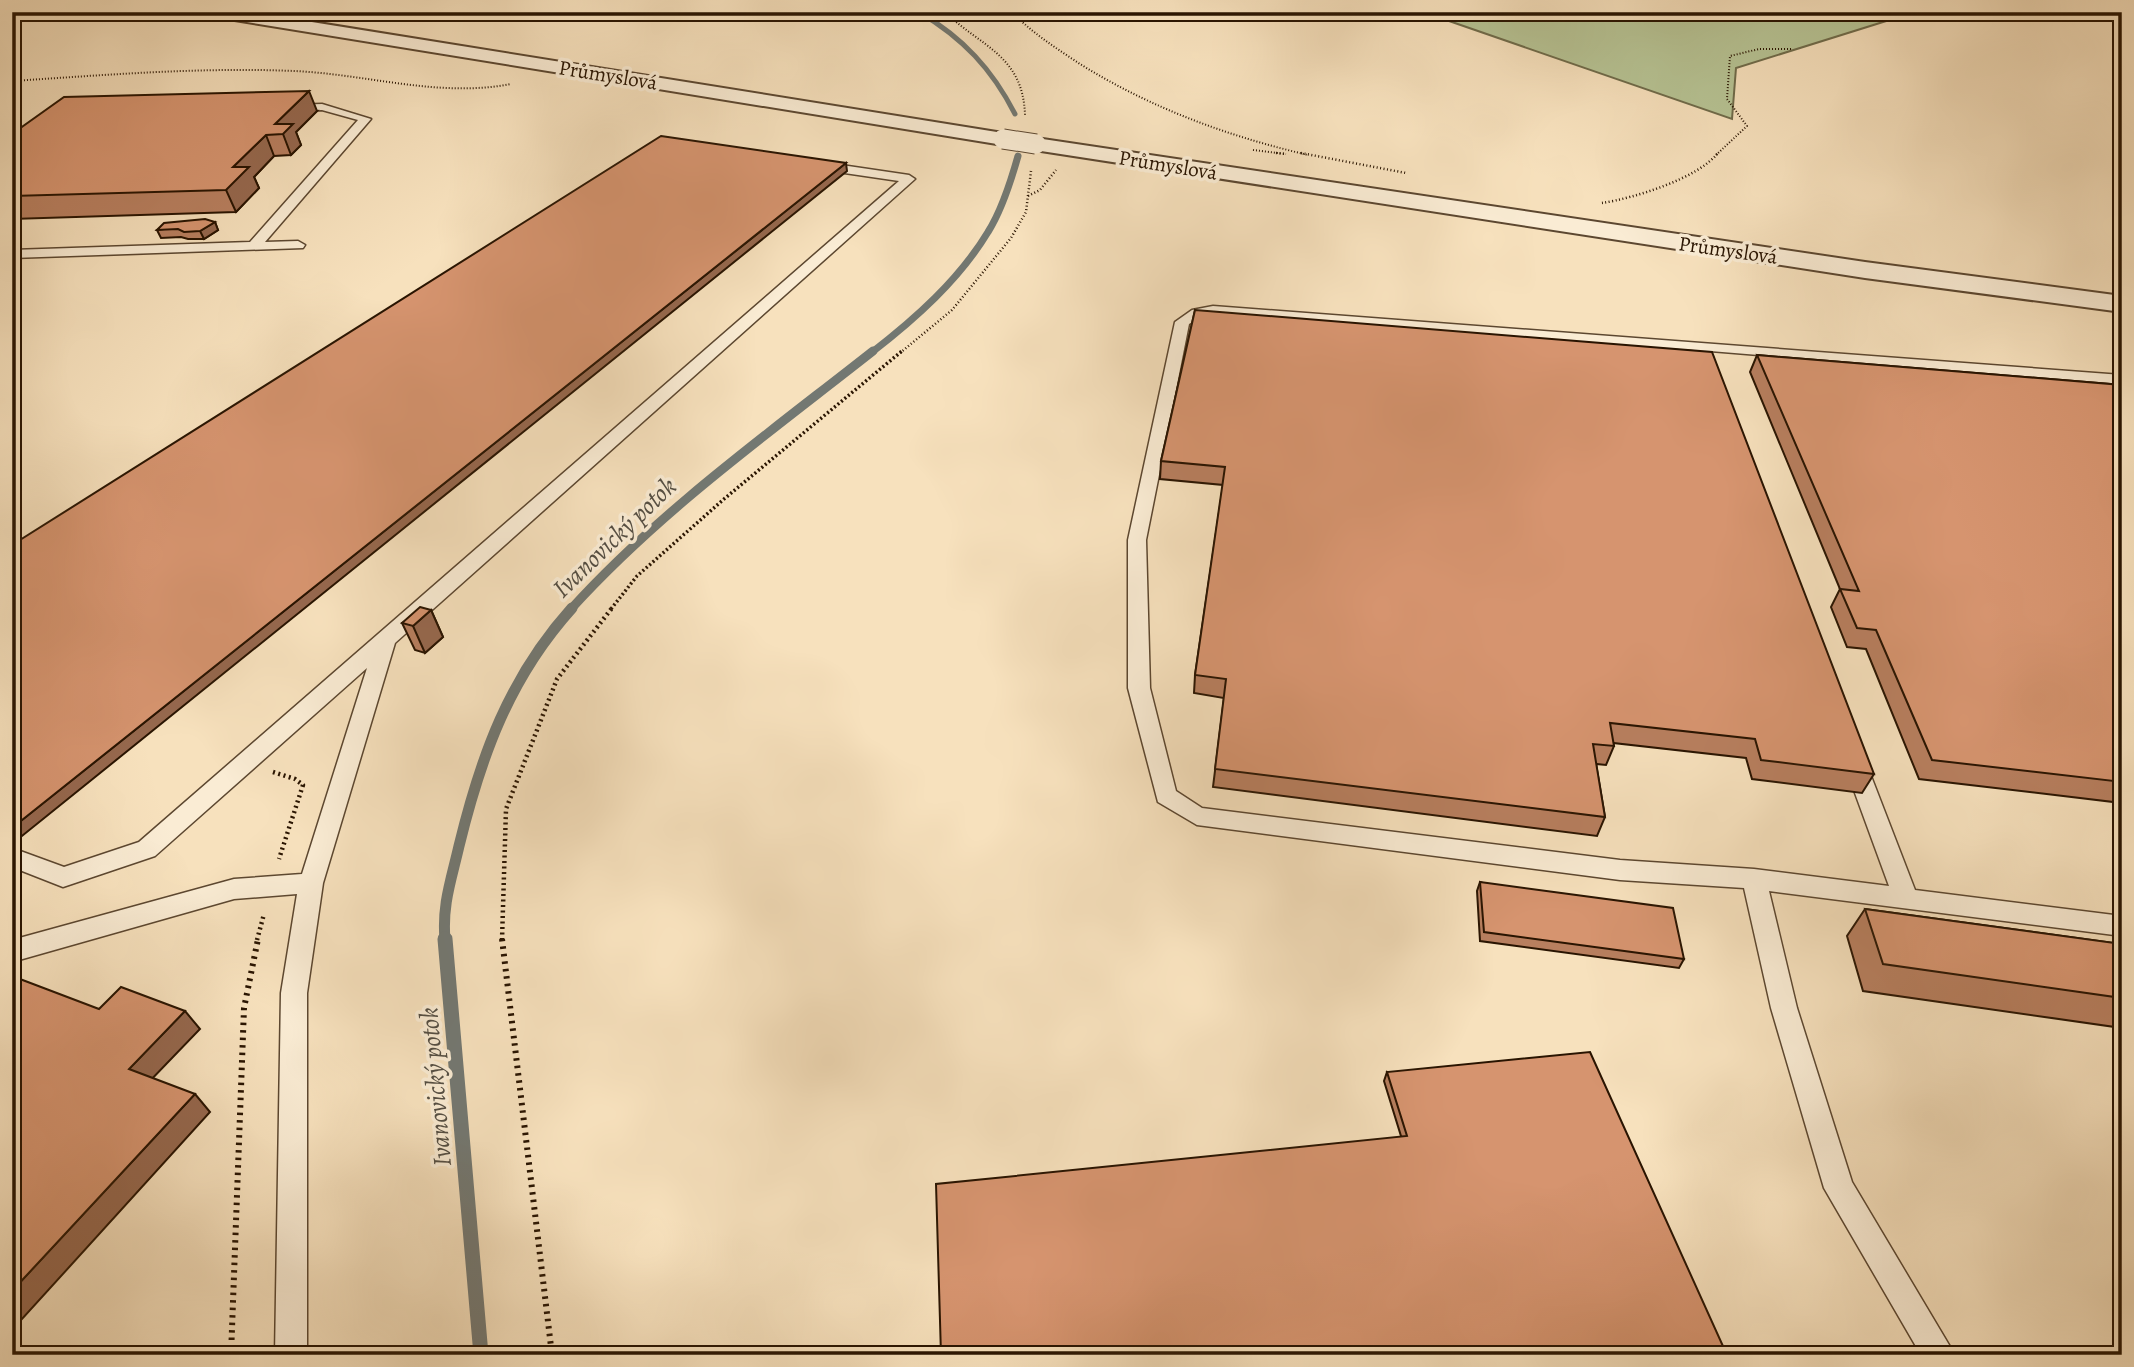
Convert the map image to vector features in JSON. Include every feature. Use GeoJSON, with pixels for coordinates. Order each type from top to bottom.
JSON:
{"type":"FeatureCollection","features":[{"type":"Feature","properties":{"kind":"street","name":"Průmyslová"},"geometry":{"type":"LineString","coordinates":[[216,12],[1003,139],[1852,268],[2122,304]]}},
{"type":"Feature","properties":{"kind":"lane"},"geometry":{"type":"LineString","coordinates":[[254,246],[365,119],[322,107],[275,108]]}},
{"type":"Feature","properties":{"kind":"lane"},"geometry":{"type":"LineString","coordinates":[[12,857],[63,877],[147,849],[909,179],[809,164]]}},
{"type":"Feature","properties":{"kind":"lane"},"geometry":{"type":"LineString","coordinates":[[12,254],[298,245]]}},
{"type":"Feature","properties":{"kind":"lane"},"geometry":{"type":"LineString","coordinates":[[2122,380],[1200,310],[1182,322],[1137,540],[1139,688],[1166,796],[1197,816],[1619,870],[1754,879],[2122,926]]}},
{"type":"Feature","properties":{"kind":"lane"},"geometry":{"type":"LineString","coordinates":[[1700,346],[1713,380]]}},
{"type":"Feature","properties":{"kind":"lane"},"geometry":{"type":"LineString","coordinates":[[290,1355],[294,993],[311,883],[385,642]]}},
{"type":"Feature","properties":{"kind":"lane"},"geometry":{"type":"LineString","coordinates":[[1849,746],[1906,899]]}},
{"type":"Feature","properties":{"kind":"lane"},"geometry":{"type":"LineString","coordinates":[[1754,879],[1784,1008],[1839,1188],[1939,1355]]}},
{"type":"Feature","properties":{"kind":"lane"},"geometry":{"type":"LineString","coordinates":[[12,951],[234,889],[311,883]]}},
{"type":"Feature","properties":{"kind":"path"},"geometry":{"type":"LineString","coordinates":[[836,14],[862,12]]}},
{"type":"Feature","properties":{"kind":"path"},"geometry":{"type":"LineString","coordinates":[[945,12],[991,47],[1020,79],[1026,96],[1025,116]]}},
{"type":"Feature","properties":{"kind":"path"},"geometry":{"type":"LineString","coordinates":[[1012,12],[1041,40],[1105,80],[1192,122],[1288,152],[1415,174]]}},
{"type":"Feature","properties":{"kind":"path"},"geometry":{"type":"LineString","coordinates":[[1594,203],[1621,200],[1684,177],[1713,159],[1724,145],[1747,126],[1727,102],[1725,94],[1731,66],[1730,55],[1759,49],[1792,50]]}},
{"type":"Feature","properties":{"kind":"path"},"geometry":{"type":"LineString","coordinates":[[12,82],[248,71],[332,74],[404,84],[457,87],[499,88],[520,82]]}},
{"type":"Feature","properties":{"kind":"path"},"geometry":{"type":"LineString","coordinates":[[552,1355],[502,938],[506,809],[558,679],[637,576],[724,499],[952,310],[1011,238],[1026,212],[1031,169]]}},
{"type":"Feature","properties":{"kind":"path"},"geometry":{"type":"LineString","coordinates":[[1028,196],[1040,190],[1056,169]]}},
{"type":"Feature","properties":{"kind":"path"},"geometry":{"type":"LineString","coordinates":[[231,1355],[244,1008],[250,968],[303,785],[295,779],[246,764]]}},
{"type":"Feature","properties":{"kind":"green space"},"geometry":{"type":"Polygon","coordinates":[[[1423,12],[1915,12],[1736,68],[1732,119],[1423,12]]]}},
{"type":"Feature","properties":{"kind":"building"},"geometry":{"type":"Polygon","coordinates":[[[309,91],[275,124],[293,124],[283,134],[266,135],[233,167],[249,167],[226,190],[12,196],[12,134],[64,97],[309,91]]]}},
{"type":"Feature","properties":{"kind":"building"},"geometry":{"type":"Polygon","coordinates":[[[661,136],[846,163],[12,828],[12,545],[661,136]]]}},
{"type":"Feature","properties":{"kind":"building"},"geometry":{"type":"Polygon","coordinates":[[[205,219],[215,222],[200,231],[157,230],[164,223],[205,219]]]}},
{"type":"Feature","properties":{"kind":"building"},"geometry":{"type":"Polygon","coordinates":[[[1195,310],[1712,352],[1874,774],[1761,760],[1755,739],[1610,723],[1614,746],[1593,744],[1605,817],[1215,769],[1226,679],[1195,675],[1225,467],[1161,461],[1195,310]]]}},
{"type":"Feature","properties":{"kind":"building"},"geometry":{"type":"Polygon","coordinates":[[[1757,355],[2122,385],[2122,782],[1932,760],[1876,630],[1857,628],[1840,589],[1859,591],[1757,355]]]}},
{"type":"Feature","properties":{"kind":"building"},"geometry":{"type":"Polygon","coordinates":[[[420,607],[431,610],[413,626],[402,623],[420,607]]]}},
{"type":"Feature","properties":{"kind":"building"},"geometry":{"type":"Polygon","coordinates":[[[1480,882],[1673,908],[1684,959],[1484,932],[1480,882]]]}},
{"type":"Feature","properties":{"kind":"building"},"geometry":{"type":"Polygon","coordinates":[[[1865,909],[2122,944],[2122,998],[1883,964],[1865,909]]]}},
{"type":"Feature","properties":{"kind":"building"},"geometry":{"type":"Polygon","coordinates":[[[12,976],[99,1009],[121,987],[185,1011],[129,1069],[195,1094],[12,1291],[12,976]]]}},
{"type":"Feature","properties":{"kind":"building"},"geometry":{"type":"Polygon","coordinates":[[[1590,1052],[1727,1355],[941,1355],[936,1184],[1407,1136],[1387,1072],[1590,1052]]]}},
{"type":"Feature","properties":{"kind":"waterway","name":"Ivanovický potok"},"geometry":{"type":"LineString","coordinates":[[919,12],[975,56],[1015,114]]}},
{"type":"Feature","properties":{"kind":"waterway","name":"Ivanovický potok"},"geometry":{"type":"LineString","coordinates":[[871,353],[935,298],[976,250],[998,214],[1018,156]]}},
{"type":"Feature","properties":{"kind":"waterway","name":"Ivanovický potok"},"geometry":{"type":"LineString","coordinates":[[571,609],[605,573],[678,506],[873,351]]}},
{"type":"Feature","properties":{"kind":"waterway","name":"Ivanovický potok"},"geometry":{"type":"LineString","coordinates":[[445,939],[450,882],[488,750],[514,690],[550,635],[572,608]]}},
{"type":"Feature","properties":{"kind":"waterway","name":"Ivanovický potok"},"geometry":{"type":"LineString","coordinates":[[445,939],[481,1355]]}}]}
